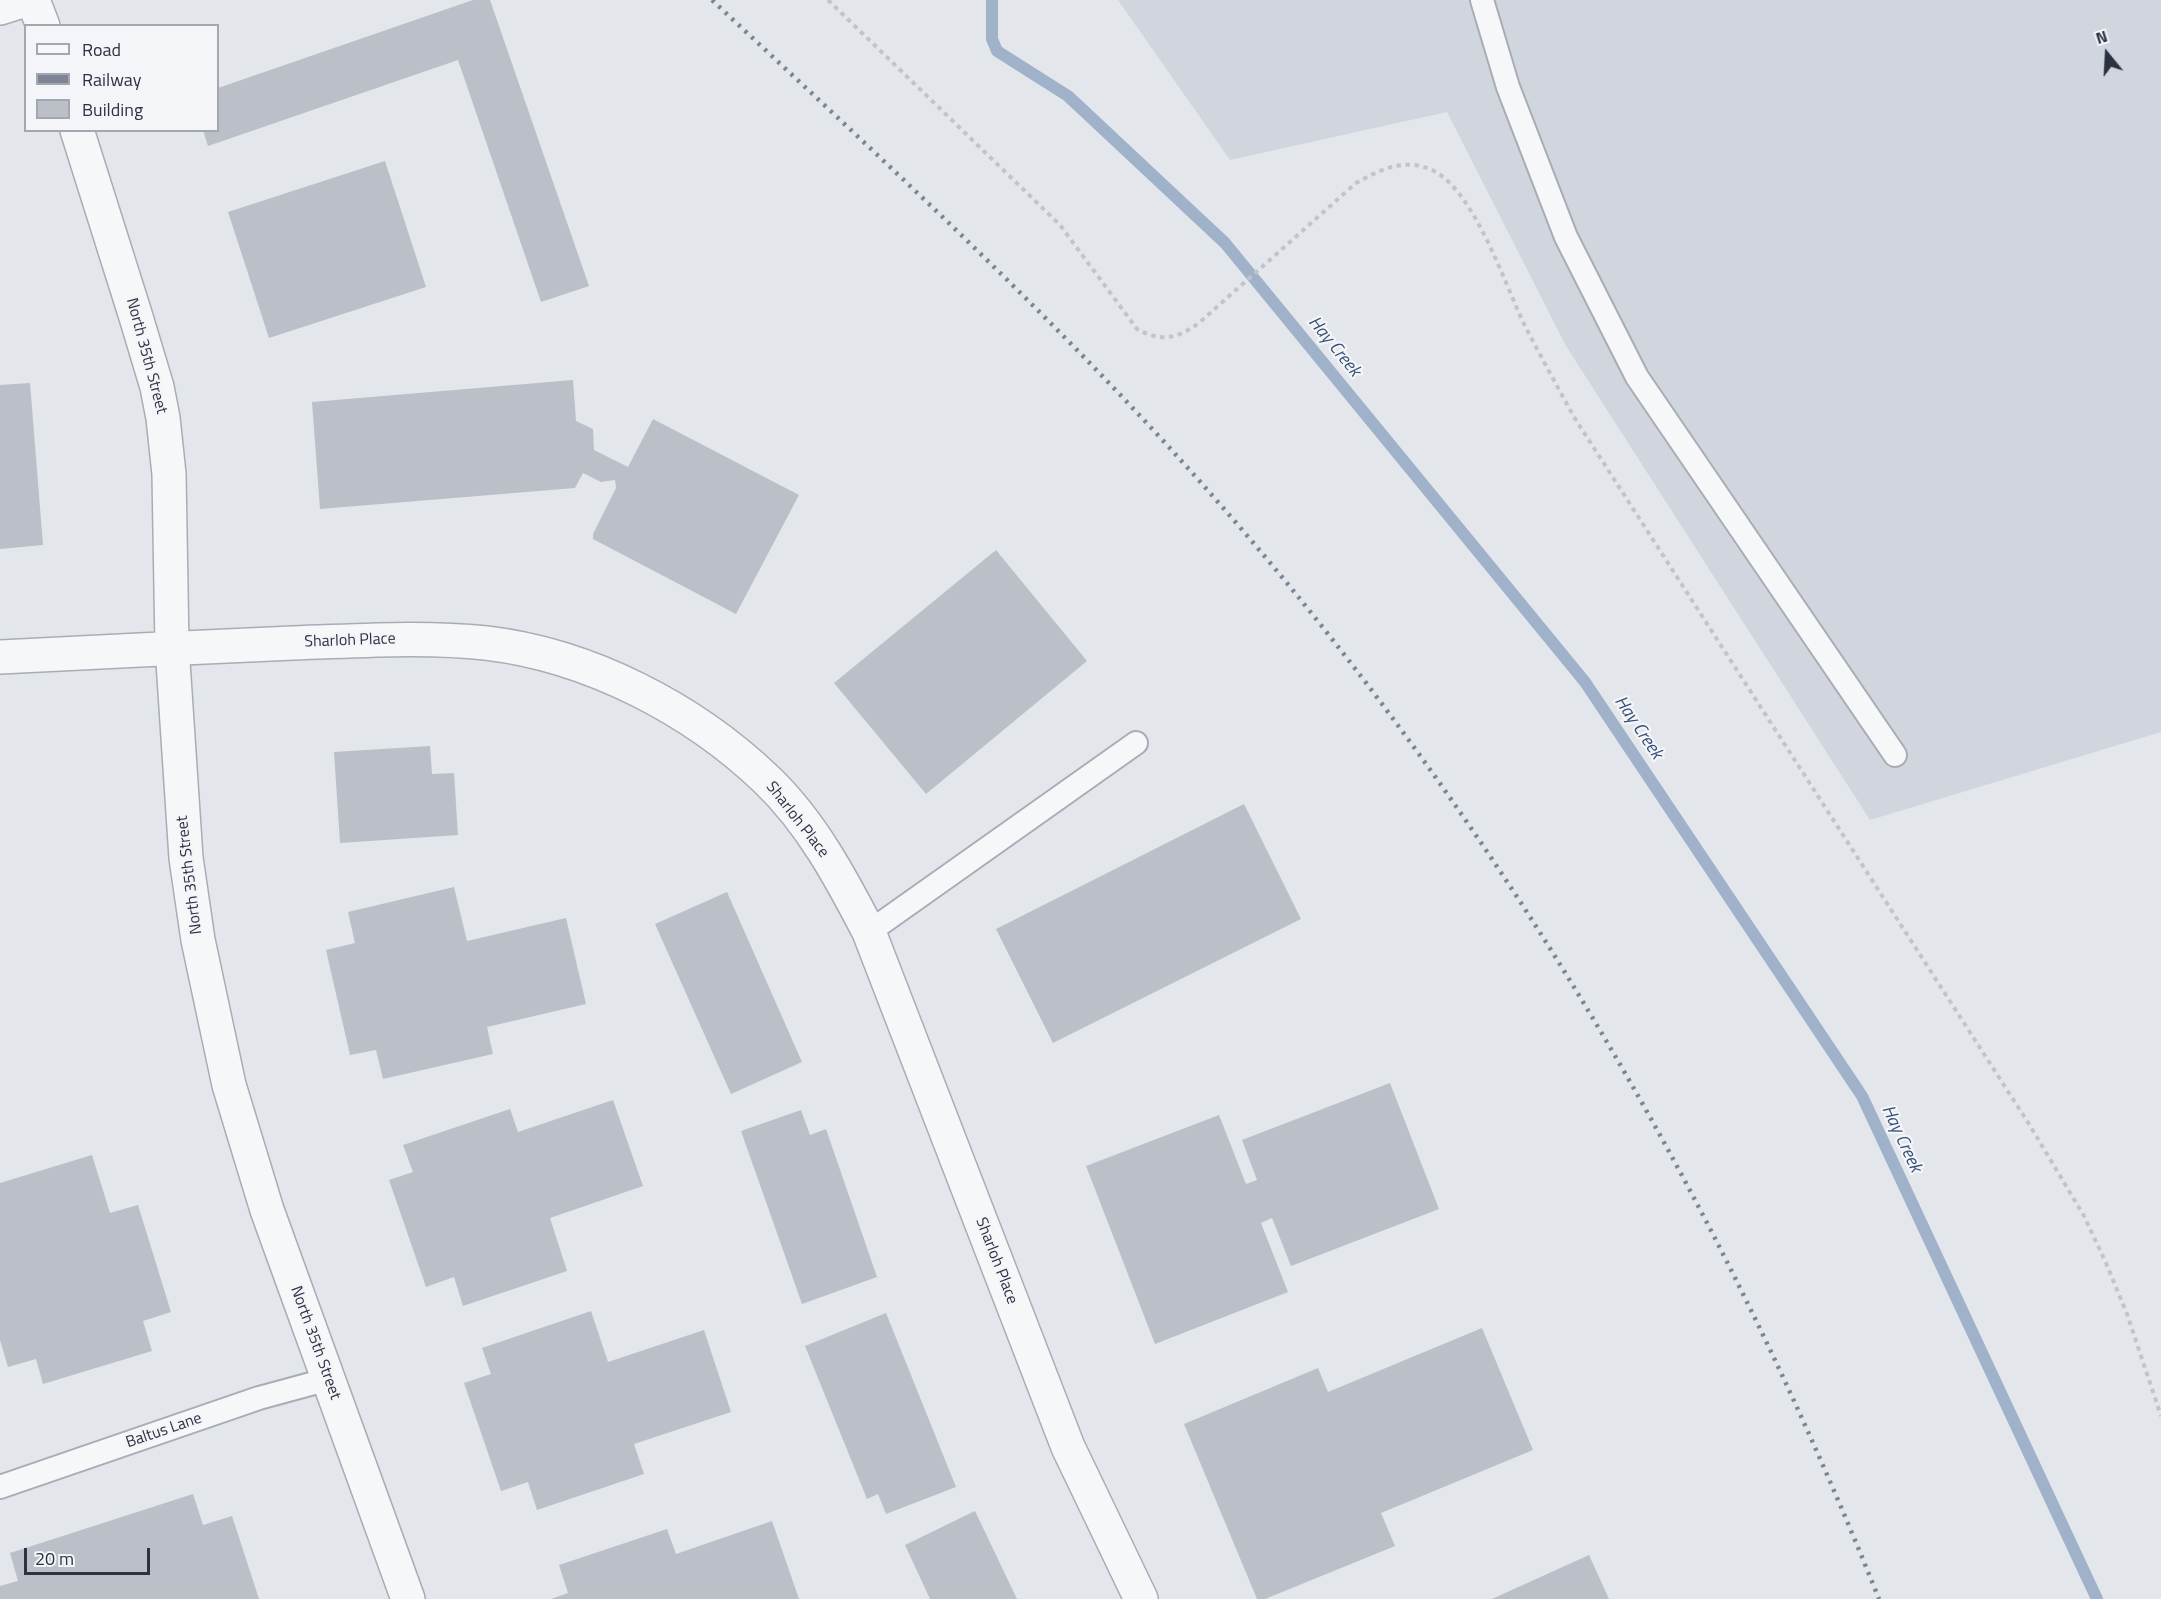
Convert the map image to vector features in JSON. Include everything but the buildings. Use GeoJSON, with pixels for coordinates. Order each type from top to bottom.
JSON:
{"type":"FeatureCollection","features":[{"type":"Feature","properties":{"kind":"street"},"geometry":{"type":"LineString","coordinates":[[0,8],[25,0]]}},
{"type":"Feature","properties":{"kind":"street"},"geometry":{"type":"LineString","coordinates":[[33,0],[42,24]]}},
{"type":"Feature","properties":{"kind":"street","name":"North 35th Street"},"geometry":{"type":"LineString","coordinates":[[77,132],[157,387],[169,474],[172,647],[186,858],[198,940],[229,1085],[248,1155],[408,1599]]}},
{"type":"Feature","properties":{"kind":"street","name":"Sharloh Place"},"geometry":{"type":"LineString","coordinates":[[0,657],[172,647],[431,639],[488,643],[542,653],[607,676],[664,704],[711,734],[768,781],[805,824],[839,874],[869,932],[1068,1447],[1141,1599]]}},
{"type":"Feature","properties":{"kind":"lane"},"geometry":{"type":"LineString","coordinates":[[1482,0],[1508,87],[1566,237],[1637,377],[1895,755]]}},
{"type":"Feature","properties":{"kind":"lane"},"geometry":{"type":"LineString","coordinates":[[869,932],[1136,743]]}},
{"type":"Feature","properties":{"kind":"lane","name":"Baltus Lane"},"geometry":{"type":"LineString","coordinates":[[0,1487],[259,1398],[329,1379]]}},
{"type":"Feature","properties":{"kind":"path"},"geometry":{"type":"LineString","coordinates":[[828,0],[1060,225],[1137,329],[1151,337],[1169,339],[1184,334],[1199,323],[1356,183],[1377,171],[1396,165],[1417,165],[1434,171],[1452,185],[1466,202],[1524,323],[1574,417],[2029,1124],[2084,1216],[2127,1314],[2161,1416]]}},
{"type":"Feature","properties":{"kind":"shaded area"},"geometry":{"type":"Polygon","coordinates":[[[1118,0],[2161,0],[2161,732],[1870,820],[1566,346],[1447,112],[1230,160],[1118,0]]]}},
{"type":"Feature","properties":{"kind":"waterway","name":"Hay Creek"},"geometry":{"type":"LineString","coordinates":[[992,0],[992,39],[997,51],[1068,96],[1225,243],[1585,682],[1862,1096],[2097,1599]]}},
{"type":"Feature","properties":{"kind":"railway"},"geometry":{"type":"LineString","coordinates":[[712,0],[1040,312],[1165,443],[1225,510],[1327,633],[1424,760],[1514,892],[1598,1027],[1677,1166],[1750,1307],[1817,1452],[1879,1599]]}}]}
